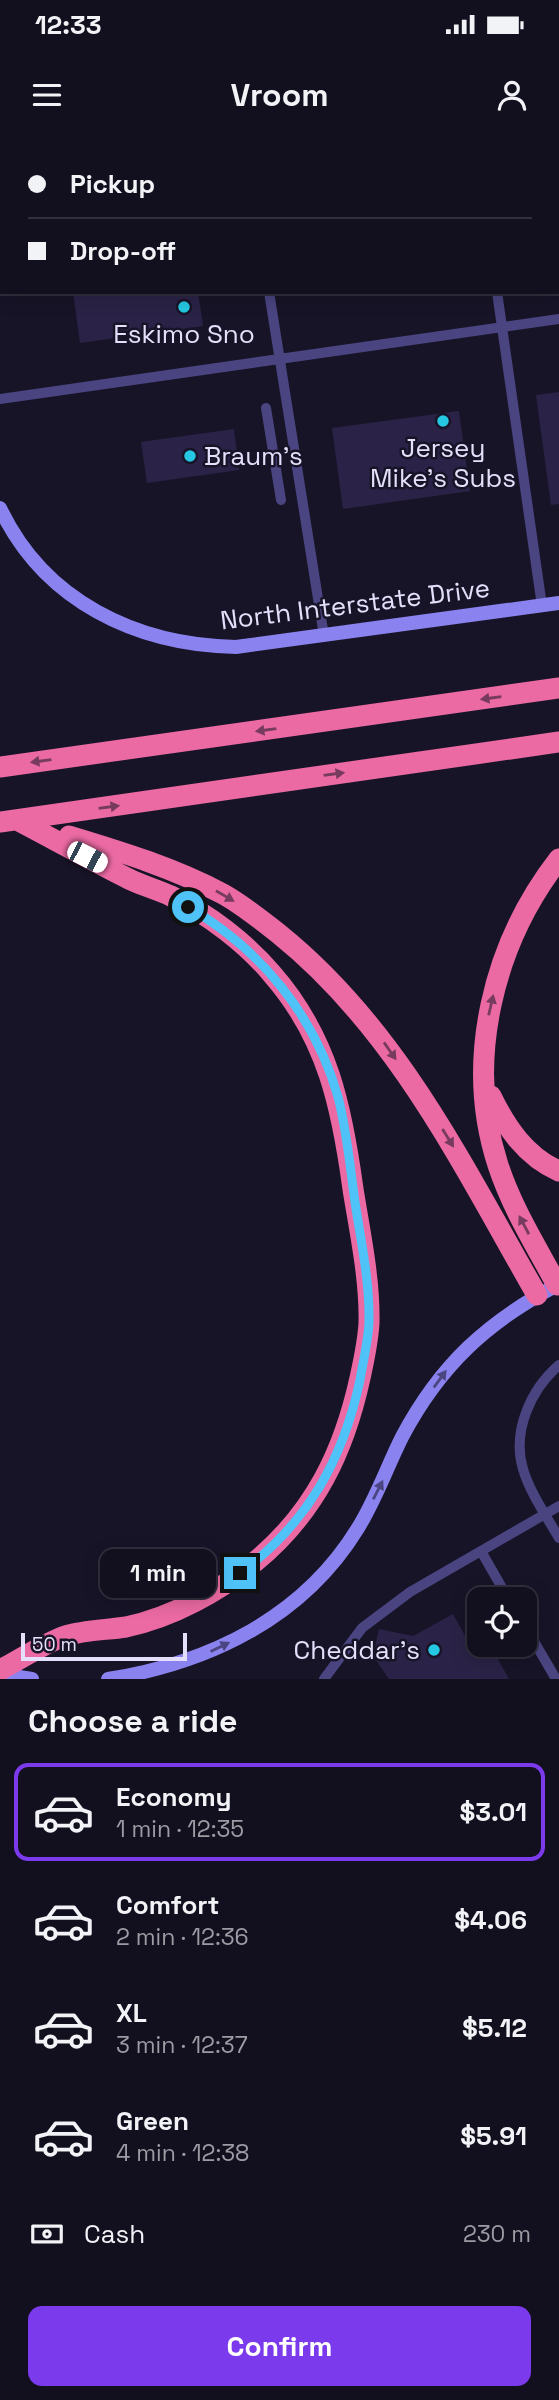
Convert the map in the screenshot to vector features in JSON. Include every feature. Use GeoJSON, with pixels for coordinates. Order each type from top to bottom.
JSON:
{"type":"FeatureCollection","features":[{"type":"Feature","properties":{"kind":"highway"},"geometry":{"type":"LineString","coordinates":[[0,767],[559,688]]}},
{"type":"Feature","properties":{"kind":"highway"},"geometry":{"type":"LineString","coordinates":[[8,821],[559,742]]}},
{"type":"Feature","properties":{"kind":"highway"},"geometry":{"type":"LineString","coordinates":[[8,821],[141,858],[186,876],[226,895],[299,950],[333,982],[378,1033],[551,1288]]}},
{"type":"Feature","properties":{"kind":"highway"},"geometry":{"type":"LineString","coordinates":[[0,1672],[66,1636],[129,1626],[194,1602],[235,1576],[280,1539],[311,1500],[333,1464],[354,1407],[369,1325],[367,1283],[338,1097],[320,1049],[296,1004],[271,973],[239,942],[206,917],[171,896],[134,882],[8,821]]}},
{"type":"Feature","properties":{"kind":"highway"},"geometry":{"type":"LineString","coordinates":[[551,1288],[498,1165],[488,1125],[484,1082],[487,1023],[500,966],[514,930],[542,881],[559,859]]}},
{"type":"Feature","properties":{"kind":"highway"},"geometry":{"type":"LineString","coordinates":[[484,1082],[503,1120],[523,1146],[549,1167],[559,1171]]}},
{"type":"Feature","properties":{"kind":"main road","name":"North Interstate Drive"},"geometry":{"type":"LineString","coordinates":[[0,508],[26,549],[64,590],[114,622],[176,641],[207,647],[236,647],[324,636],[559,603]]}},
{"type":"Feature","properties":{"kind":"main road"},"geometry":{"type":"LineString","coordinates":[[108,1679],[176,1665],[216,1649],[266,1623],[303,1595],[333,1562],[358,1528],[402,1436],[446,1371],[467,1347],[498,1321],[551,1288]]}},
{"type":"Feature","properties":{"kind":"main road"},"geometry":{"type":"LineString","coordinates":[[0,1672],[32,1679]]}},
{"type":"Feature","properties":{"kind":"lane"},"geometry":{"type":"LineString","coordinates":[[269,294],[324,636]]}},
{"type":"Feature","properties":{"kind":"lane"},"geometry":{"type":"LineString","coordinates":[[497,294],[542,606]]}},
{"type":"Feature","properties":{"kind":"lane"},"geometry":{"type":"LineString","coordinates":[[0,399],[559,318]]}},
{"type":"Feature","properties":{"kind":"lane"},"geometry":{"type":"LineString","coordinates":[[266,408],[281,500]]}},
{"type":"Feature","properties":{"kind":"lane"},"geometry":{"type":"LineString","coordinates":[[559,1365],[547,1375],[528,1406],[520,1447],[523,1470],[559,1538]]}},
{"type":"Feature","properties":{"kind":"lane"},"geometry":{"type":"LineString","coordinates":[[324,1679],[362,1628],[410,1592],[559,1506]]}},
{"type":"Feature","properties":{"kind":"lane"},"geometry":{"type":"LineString","coordinates":[[481,1551],[502,1587]]}},
{"type":"Feature","properties":{"kind":"lane"},"geometry":{"type":"LineString","coordinates":[[537,1647],[556,1679]]}},
{"type":"Feature","properties":{"kind":"building"},"geometry":{"type":"Polygon","coordinates":[[[73,294],[198,294],[203,326],[80,343],[73,294]]]}},
{"type":"Feature","properties":{"kind":"building"},"geometry":{"type":"Polygon","coordinates":[[[559,392],[559,504],[551,505],[536,395],[559,392]]]}},
{"type":"Feature","properties":{"kind":"building"},"geometry":{"type":"Polygon","coordinates":[[[459,411],[470,491],[343,509],[332,428],[459,411]]]}},
{"type":"Feature","properties":{"kind":"building","name":"Braum's"},"geometry":{"type":"Polygon","coordinates":[[[234,429],[239,470],[147,483],[141,442],[234,429]]]}},
{"type":"Feature","properties":{"kind":"building","name":"Cheddar's"},"geometry":{"type":"Polygon","coordinates":[[[453,1614],[467,1639],[467,1657],[497,1657],[509,1679],[389,1679],[373,1656],[379,1629],[413,1636],[453,1614]]]}},
{"type":"Feature","properties":{"kind":"place","name":"Eskimo Sno"},"geometry":{"type":"Point","coordinates":[184,307]}},
{"type":"Feature","properties":{"kind":"place","name":"Jersey Mike's Subs"},"geometry":{"type":"Point","coordinates":[443,421]}},
{"type":"Feature","properties":{"kind":"place","name":"Braum's"},"geometry":{"type":"Point","coordinates":[190,456]}},
{"type":"Feature","properties":{"kind":"place","name":"Cheddar's"},"geometry":{"type":"Point","coordinates":[434,1650]}},
{"type":"Feature","properties":{"kind":"route"},"geometry":{"type":"LineString","coordinates":[[188,907],[239,942],[271,973],[296,1004],[320,1049],[338,1097],[367,1283],[369,1325],[363,1362],[354,1407],[333,1464],[304,1511],[280,1539],[240,1573]]}}]}
